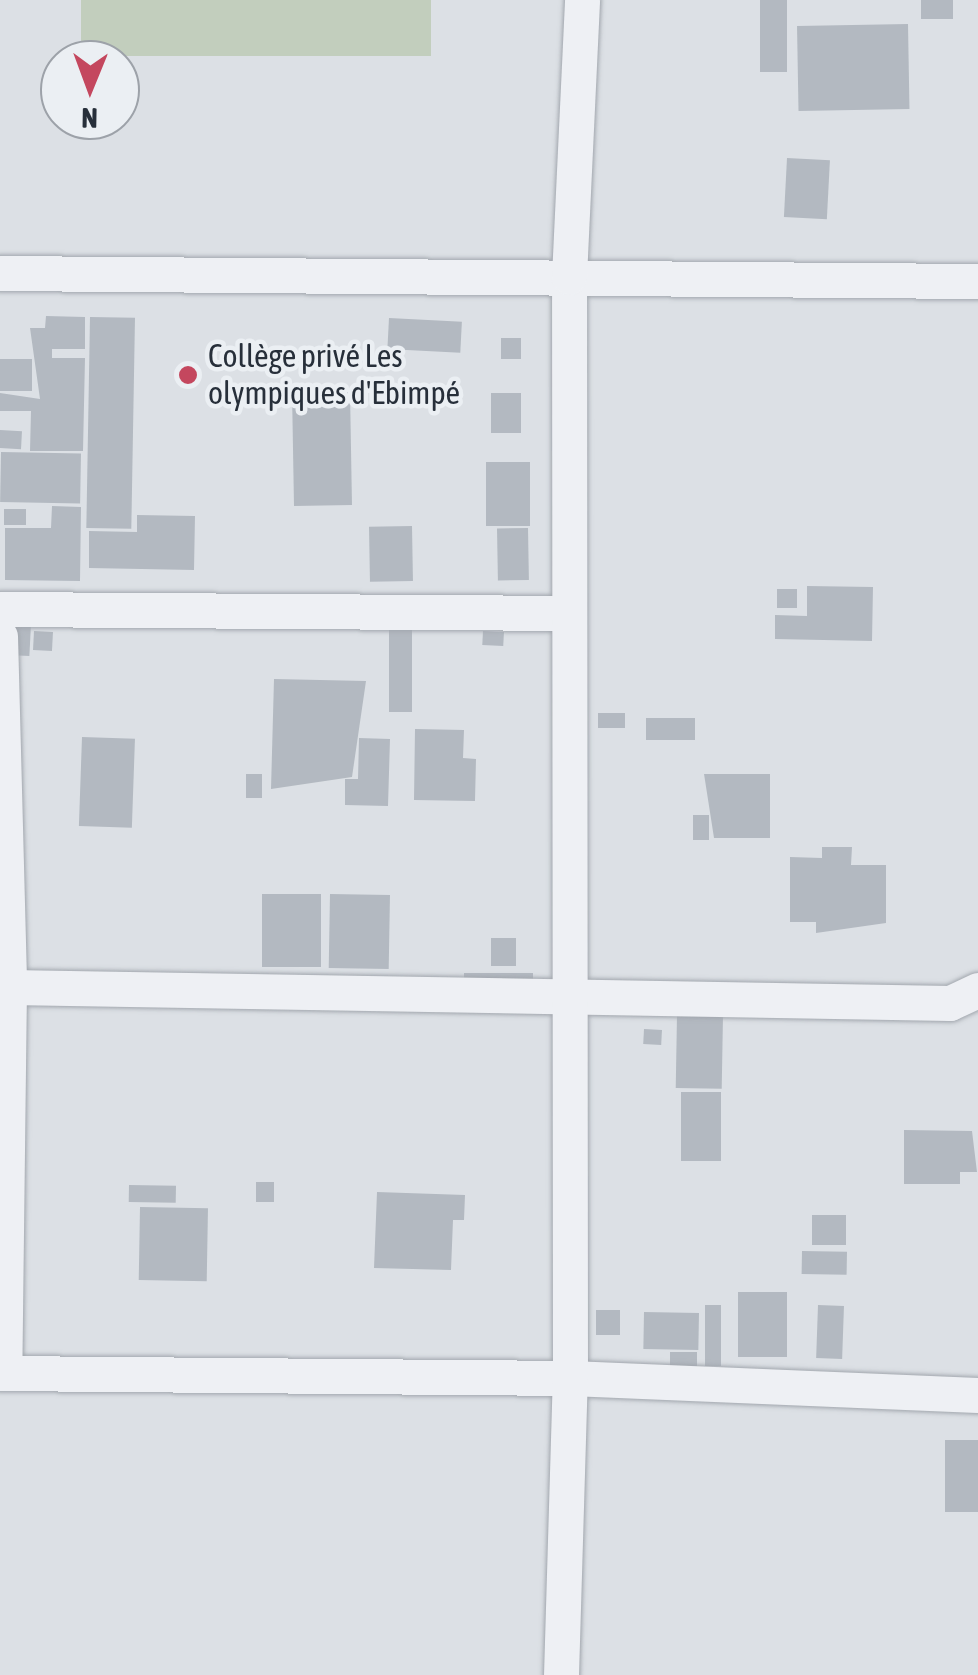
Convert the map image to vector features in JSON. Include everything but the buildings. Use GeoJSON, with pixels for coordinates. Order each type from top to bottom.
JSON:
{"type":"FeatureCollection","features":[{"type":"Feature","properties":{"kind":"street"},"geometry":{"type":"LineString","coordinates":[[561,1675],[570,1378],[569,277],[582,0]]}},
{"type":"Feature","properties":{"kind":"street"},"geometry":{"type":"LineString","coordinates":[[0,273],[978,281]]}},
{"type":"Feature","properties":{"kind":"street"},"geometry":{"type":"LineString","coordinates":[[0,608],[569,613]]}},
{"type":"Feature","properties":{"kind":"street"},"geometry":{"type":"LineString","coordinates":[[0,636],[9,986],[2,1373],[570,1378],[978,1396]]}},
{"type":"Feature","properties":{"kind":"street"},"geometry":{"type":"LineString","coordinates":[[9,986],[950,1003],[978,990]]}},
{"type":"Feature","properties":{"kind":"green space"},"geometry":{"type":"Polygon","coordinates":[[[81,0],[431,0],[431,56],[140,56],[140,40],[81,40],[81,0]]]}},
{"type":"Feature","properties":{"kind":"place","name":"Collège privé Les olympiques d'Ebimpé"},"geometry":{"type":"Point","coordinates":[188,375]}}]}
